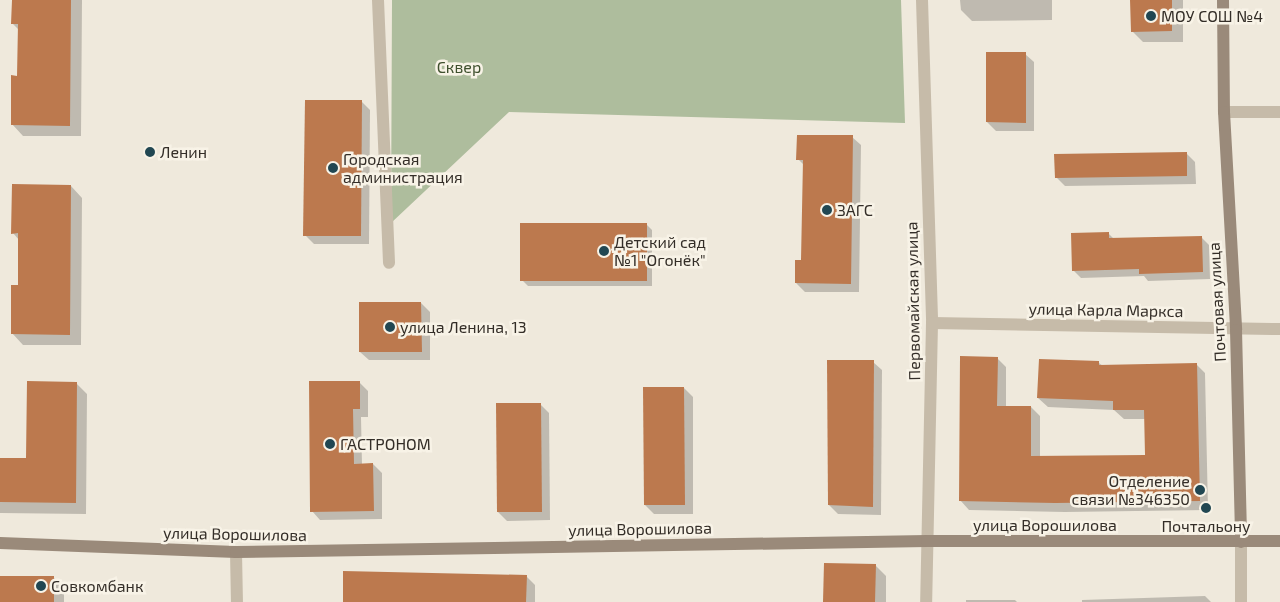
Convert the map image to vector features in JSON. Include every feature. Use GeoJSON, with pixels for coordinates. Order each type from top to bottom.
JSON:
{"type":"FeatureCollection","features":[{"type":"Feature","properties":{"kind":"main road","name":"Почтовая улица"},"geometry":{"type":"LineString","coordinates":[[1223,0],[1224,112],[1236,330],[1241,542]]}},
{"type":"Feature","properties":{"kind":"main road","name":"улица Ворошилова"},"geometry":{"type":"LineString","coordinates":[[0,543],[236,552],[927,541],[1280,541]]}},
{"type":"Feature","properties":{"kind":"street"},"geometry":{"type":"LineString","coordinates":[[378,0],[389,263]]}},
{"type":"Feature","properties":{"kind":"street","name":"Первомайская улица"},"geometry":{"type":"LineString","coordinates":[[922,0],[932,323],[926,602]]}},
{"type":"Feature","properties":{"kind":"street"},"geometry":{"type":"LineString","coordinates":[[1224,112],[1280,112]]}},
{"type":"Feature","properties":{"kind":"street","name":"улица Карла Маркса"},"geometry":{"type":"LineString","coordinates":[[932,323],[1236,330],[1280,329]]}},
{"type":"Feature","properties":{"kind":"street","name":"Почтовая улица"},"geometry":{"type":"LineString","coordinates":[[1241,542],[1241,602]]}},
{"type":"Feature","properties":{"kind":"street"},"geometry":{"type":"LineString","coordinates":[[236,552],[237,602]]}},
{"type":"Feature","properties":{"kind":"green space","name":"Сквер"},"geometry":{"type":"Polygon","coordinates":[[[392,0],[901,0],[905,123],[509,112],[391,223],[392,0]]]}},
{"type":"Feature","properties":{"kind":"building"},"geometry":{"type":"Polygon","coordinates":[[[12,0],[71,0],[70,126],[11,125],[11,75],[17,76],[18,24],[11,24],[12,0]]]}},
{"type":"Feature","properties":{"kind":"building","name":"МОУ СОШ №4"},"geometry":{"type":"Polygon","coordinates":[[[1130,0],[1172,0],[1172,31],[1131,32],[1130,0]]]}},
{"type":"Feature","properties":{"kind":"building"},"geometry":{"type":"Polygon","coordinates":[[[986,52],[1026,52],[1026,123],[986,122],[986,52]]]}},
{"type":"Feature","properties":{"kind":"building","name":"Городская администрация"},"geometry":{"type":"Polygon","coordinates":[[[305,100],[362,100],[361,236],[303,236],[305,100]]]}},
{"type":"Feature","properties":{"kind":"building","name":"ЗАГС"},"geometry":{"type":"Polygon","coordinates":[[[797,135],[853,135],[851,284],[795,283],[795,260],[801,260],[803,160],[796,160],[797,135]]]}},
{"type":"Feature","properties":{"kind":"building"},"geometry":{"type":"Polygon","coordinates":[[[1187,152],[1187,176],[1055,178],[1054,154],[1187,152]]]}},
{"type":"Feature","properties":{"kind":"building"},"geometry":{"type":"Polygon","coordinates":[[[12,184],[71,185],[70,335],[11,334],[11,285],[18,285],[18,233],[11,234],[12,184]]]}},
{"type":"Feature","properties":{"kind":"building"},"geometry":{"type":"Polygon","coordinates":[[[520,223],[647,223],[647,281],[520,281],[520,223]]]}},
{"type":"Feature","properties":{"kind":"building"},"geometry":{"type":"Polygon","coordinates":[[[1109,232],[1109,238],[1202,236],[1203,272],[1139,274],[1139,269],[1072,271],[1071,233],[1109,232]]]}},
{"type":"Feature","properties":{"kind":"building","name":"улица Ленина, 13"},"geometry":{"type":"Polygon","coordinates":[[[359,302],[421,302],[422,352],[359,352],[359,302]]]}},
{"type":"Feature","properties":{"kind":"building"},"geometry":{"type":"Polygon","coordinates":[[[960,356],[998,357],[997,406],[1031,406],[1031,456],[1145,455],[1144,410],[1113,410],[1113,401],[1037,398],[1039,359],[1099,361],[1099,365],[1197,363],[1200,501],[1055,503],[959,501],[960,356]]]}},
{"type":"Feature","properties":{"kind":"building"},"geometry":{"type":"Polygon","coordinates":[[[827,360],[874,360],[873,507],[828,505],[827,360]]]}},
{"type":"Feature","properties":{"kind":"building"},"geometry":{"type":"Polygon","coordinates":[[[27,381],[77,382],[76,503],[0,502],[0,458],[26,458],[27,381]]]}},
{"type":"Feature","properties":{"kind":"building"},"geometry":{"type":"Polygon","coordinates":[[[309,381],[360,381],[360,409],[353,409],[354,464],[373,463],[374,511],[310,512],[309,381]]]}},
{"type":"Feature","properties":{"kind":"building"},"geometry":{"type":"Polygon","coordinates":[[[643,387],[684,387],[685,505],[644,505],[643,387]]]}},
{"type":"Feature","properties":{"kind":"building"},"geometry":{"type":"Polygon","coordinates":[[[496,403],[541,403],[542,512],[497,512],[496,403]]]}},
{"type":"Feature","properties":{"kind":"building"},"geometry":{"type":"Polygon","coordinates":[[[824,563],[876,564],[875,602],[823,602],[824,563]]]}},
{"type":"Feature","properties":{"kind":"building"},"geometry":{"type":"Polygon","coordinates":[[[343,571],[527,575],[526,602],[343,602],[343,571]]]}},
{"type":"Feature","properties":{"kind":"building"},"geometry":{"type":"Polygon","coordinates":[[[0,576],[54,576],[54,602],[0,602],[0,576]]]}},
{"type":"Feature","properties":{"kind":"place","name":"МОУ СОШ №4"},"geometry":{"type":"Point","coordinates":[1151,16]}},
{"type":"Feature","properties":{"kind":"place","name":"Ленин"},"geometry":{"type":"Point","coordinates":[150,152]}},
{"type":"Feature","properties":{"kind":"place","name":"Городская администрация"},"geometry":{"type":"Point","coordinates":[333,168]}},
{"type":"Feature","properties":{"kind":"place","name":"ЗАГС"},"geometry":{"type":"Point","coordinates":[827,210]}},
{"type":"Feature","properties":{"kind":"place","name":"Детский сад №1 \"Огонёк\""},"geometry":{"type":"Point","coordinates":[604,251]}},
{"type":"Feature","properties":{"kind":"place","name":"улица Ленина, 13"},"geometry":{"type":"Point","coordinates":[390,327]}},
{"type":"Feature","properties":{"kind":"place","name":"ГАСТРОНОМ"},"geometry":{"type":"Point","coordinates":[330,444]}},
{"type":"Feature","properties":{"kind":"place","name":"Отделение связи №346350"},"geometry":{"type":"Point","coordinates":[1200,490]}},
{"type":"Feature","properties":{"kind":"place","name":"Почтальону"},"geometry":{"type":"Point","coordinates":[1206,508]}},
{"type":"Feature","properties":{"kind":"place","name":"Совкомбанк"},"geometry":{"type":"Point","coordinates":[41,586]}}]}
